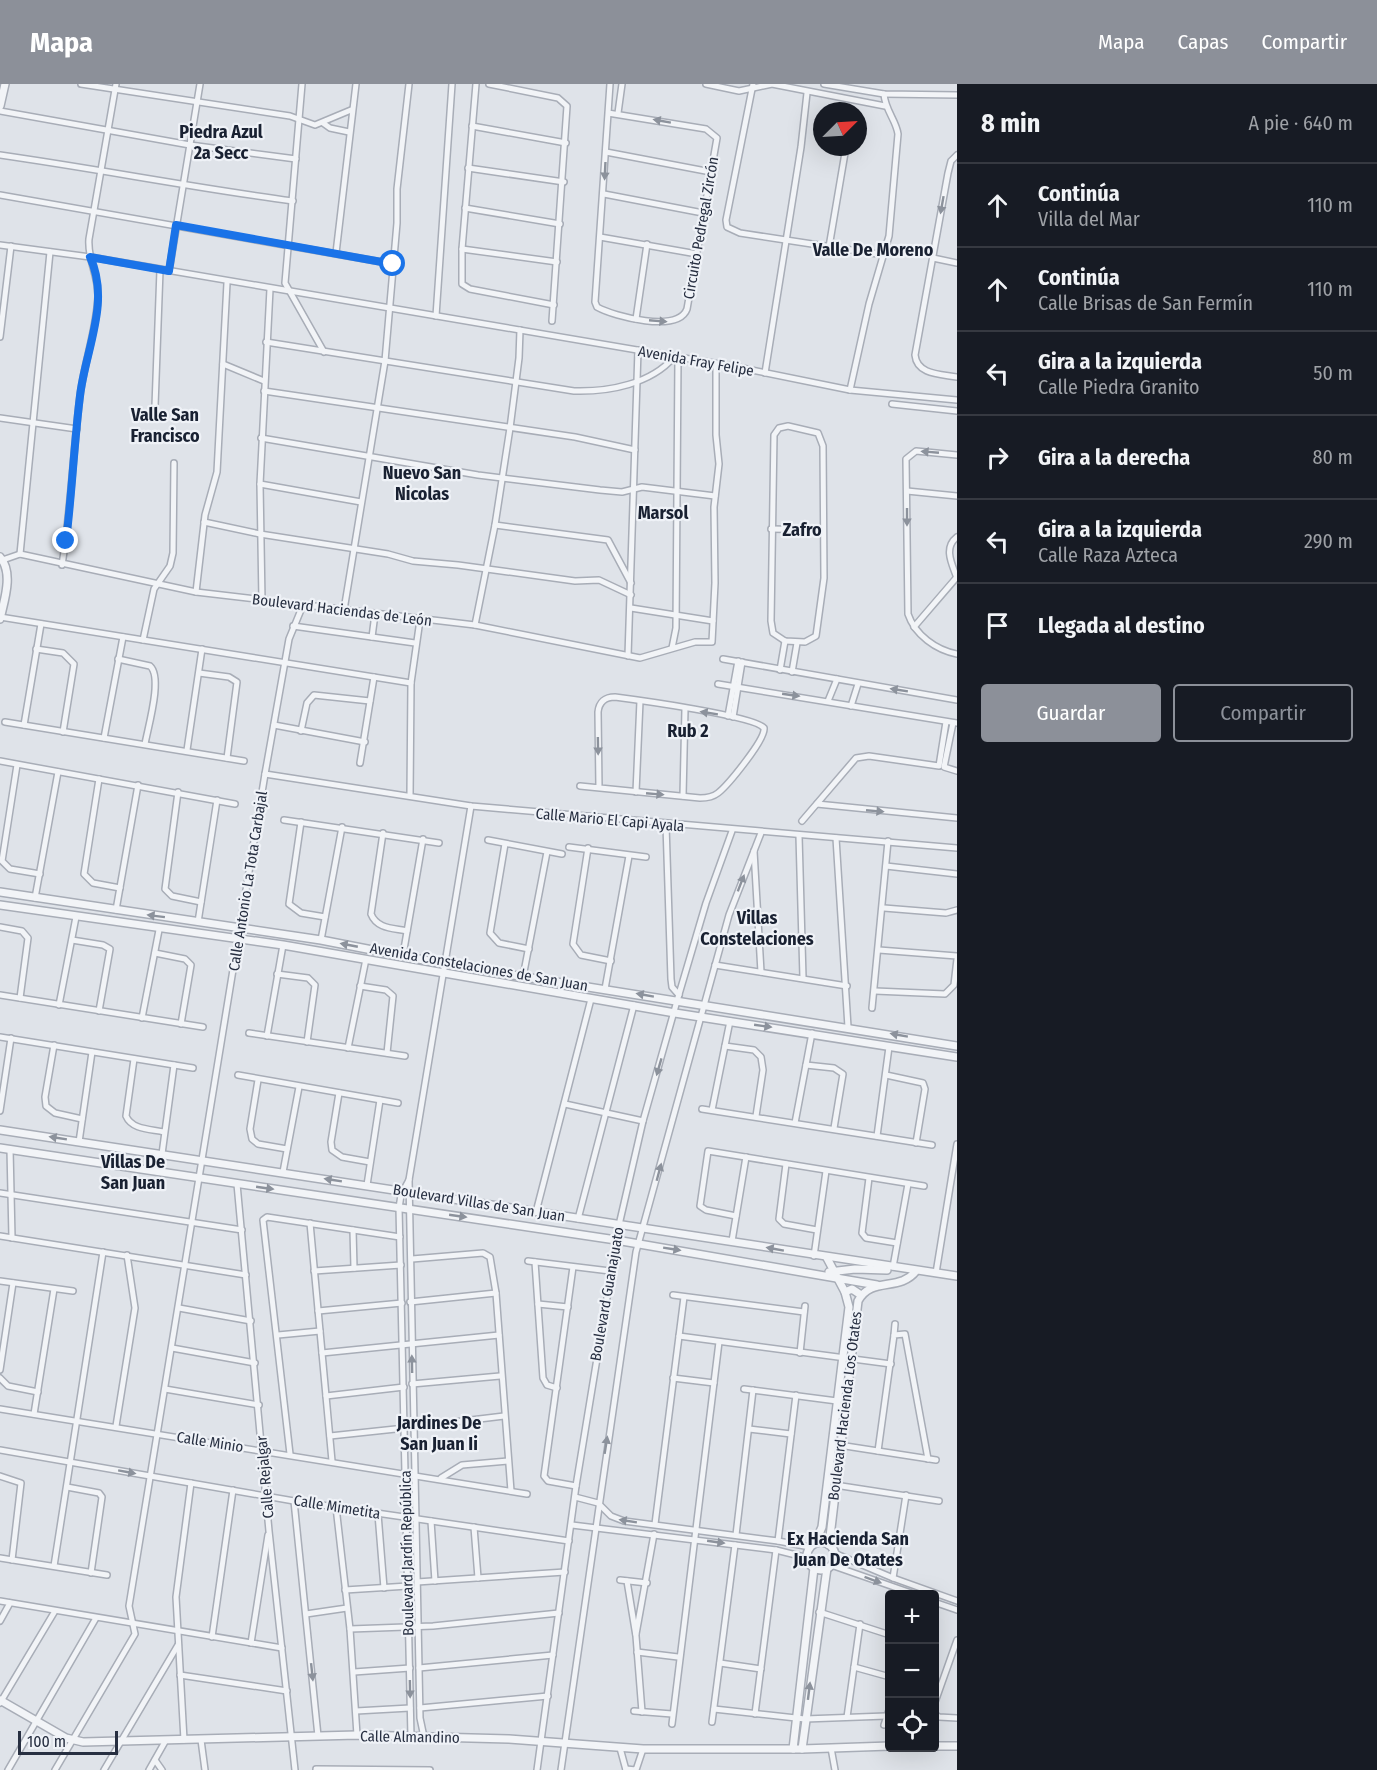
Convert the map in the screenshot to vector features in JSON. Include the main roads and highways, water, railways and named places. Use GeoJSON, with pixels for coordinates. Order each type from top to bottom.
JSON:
{"type":"FeatureCollection","features":[{"type":"Feature","properties":{"kind":"district","name":"Piedra Azul 2a Secc"},"geometry":{"type":"Point","coordinates":[221,142]}},
{"type":"Feature","properties":{"kind":"district","name":"Valle De Moreno"},"geometry":{"type":"Point","coordinates":[873,250]}},
{"type":"Feature","properties":{"kind":"district","name":"Valle San Francisco"},"geometry":{"type":"Point","coordinates":[165,425]}},
{"type":"Feature","properties":{"kind":"district","name":"Nuevo San Nicolas"},"geometry":{"type":"Point","coordinates":[422,483]}},
{"type":"Feature","properties":{"kind":"district","name":"Marsol"},"geometry":{"type":"Point","coordinates":[663,513]}},
{"type":"Feature","properties":{"kind":"district","name":"Zafro"},"geometry":{"type":"Point","coordinates":[802,530]}},
{"type":"Feature","properties":{"kind":"district","name":"Rub 2"},"geometry":{"type":"Point","coordinates":[688,731]}},
{"type":"Feature","properties":{"kind":"district","name":"Villas Constelaciones"},"geometry":{"type":"Point","coordinates":[757,928]}},
{"type":"Feature","properties":{"kind":"district","name":"Villas De San Juan"},"geometry":{"type":"Point","coordinates":[133,1172]}},
{"type":"Feature","properties":{"kind":"district","name":"Jardines De San Juan Ii"},"geometry":{"type":"Point","coordinates":[439,1433]}},
{"type":"Feature","properties":{"kind":"district","name":"Ex Hacienda San Juan De Otates"},"geometry":{"type":"Point","coordinates":[848,1549]}}]}
